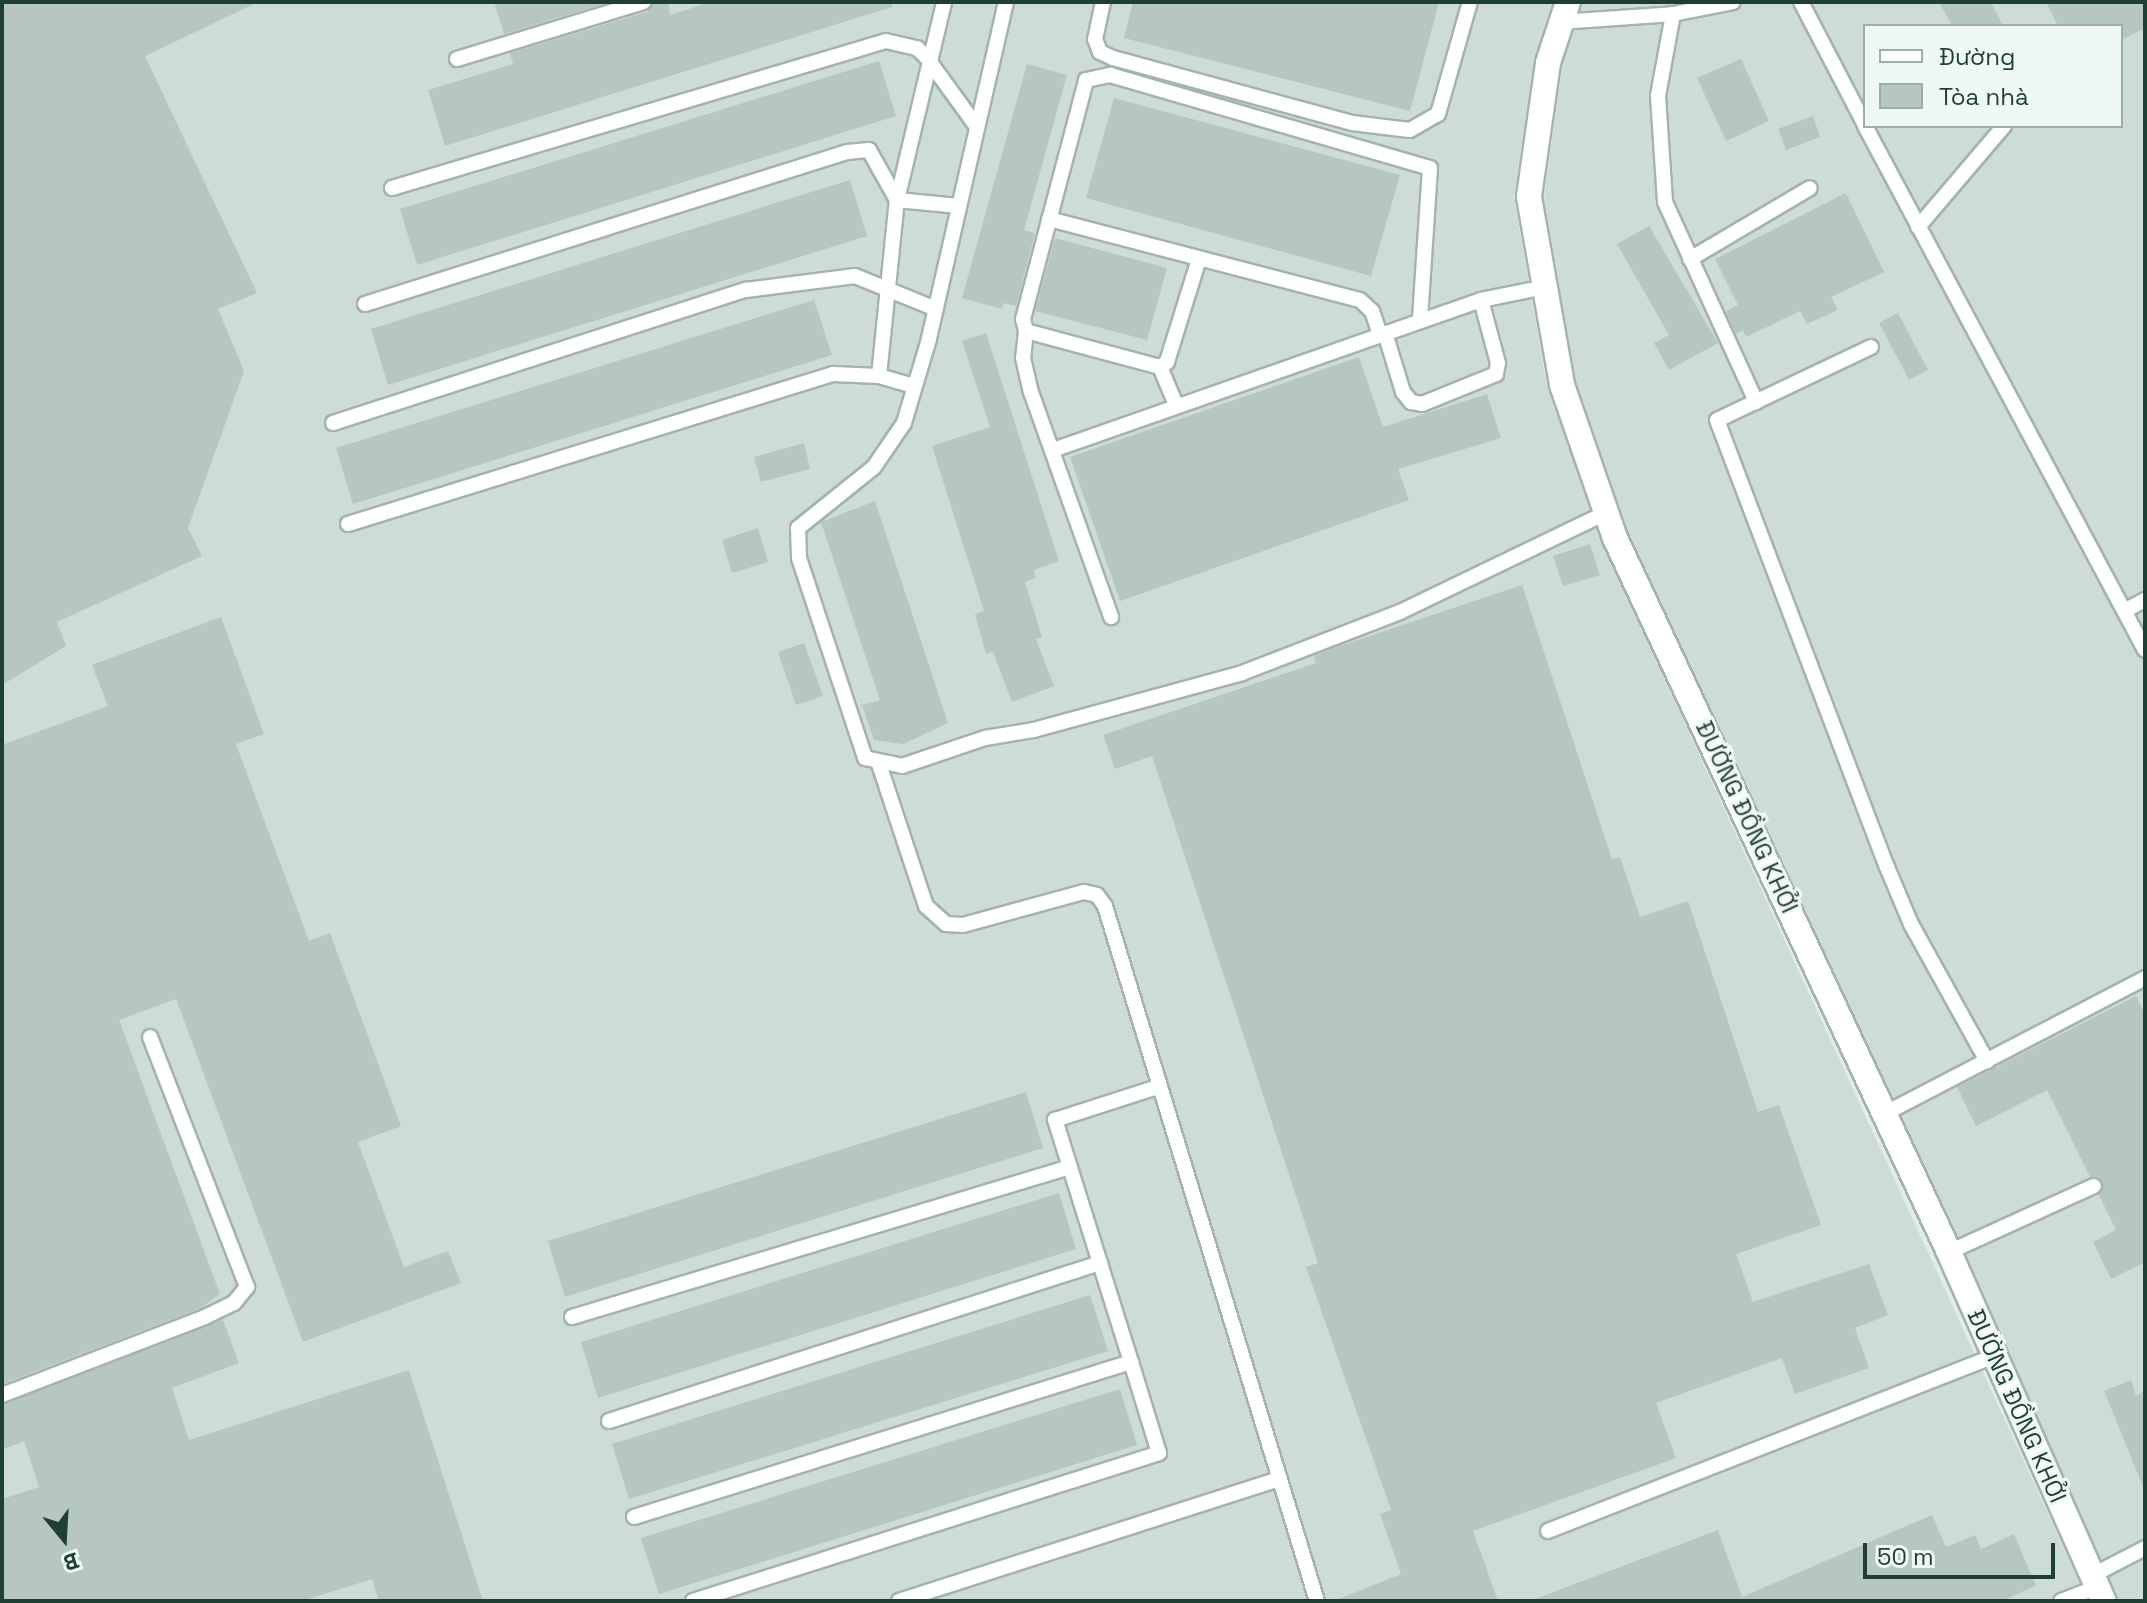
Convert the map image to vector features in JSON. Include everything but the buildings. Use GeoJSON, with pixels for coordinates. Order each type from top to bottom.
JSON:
{"type":"FeatureCollection","features":[{"type":"Feature","properties":{"kind":"main road","name":"ĐƯỜNG ĐỒNG KHỞI"},"geometry":{"type":"LineString","coordinates":[[1564,12],[1548,63],[1529,197],[1562,385],[1606,513],[1882,1115],[1949,1252],[2098,1588]]}},
{"type":"Feature","properties":{"kind":"lane"},"geometry":{"type":"LineString","coordinates":[[457,59],[644,2]]}},
{"type":"Feature","properties":{"kind":"lane"},"geometry":{"type":"LineString","coordinates":[[879,376],[885,288],[897,200],[927,58],[944,2]]}},
{"type":"Feature","properties":{"kind":"lane"},"geometry":{"type":"LineString","coordinates":[[1006,2],[936,309],[904,423],[888,451],[798,528],[799,558],[844,707],[865,758],[879,764],[902,766],[985,738],[1034,730],[1242,673],[1400,612],[1606,513]]}},
{"type":"Feature","properties":{"kind":"lane"},"geometry":{"type":"LineString","coordinates":[[1103,2],[1095,39],[1100,52],[1113,58],[1352,123],[1410,130],[1438,114],[1470,2]]}},
{"type":"Feature","properties":{"kind":"lane"},"geometry":{"type":"LineString","coordinates":[[1564,12],[1639,9],[1673,14],[1733,2]]}},
{"type":"Feature","properties":{"kind":"lane"},"geometry":{"type":"LineString","coordinates":[[1801,2],[1863,122]]}},
{"type":"Feature","properties":{"kind":"lane"},"geometry":{"type":"LineString","coordinates":[[1673,14],[1658,96],[1659,155],[1665,202],[1756,402]]}},
{"type":"Feature","properties":{"kind":"lane"},"geometry":{"type":"LineString","coordinates":[[392,188],[886,41],[917,48],[977,127]]}},
{"type":"Feature","properties":{"kind":"lane"},"geometry":{"type":"LineString","coordinates":[[1111,617],[1023,358],[1026,331],[1023,319],[1086,80],[1095,75],[1124,79],[1430,168],[1420,320]]}},
{"type":"Feature","properties":{"kind":"lane"},"geometry":{"type":"LineString","coordinates":[[1866,128],[2145,650]]}},
{"type":"Feature","properties":{"kind":"lane"},"geometry":{"type":"LineString","coordinates":[[1918,227],[2002,128]]}},
{"type":"Feature","properties":{"kind":"lane"},"geometry":{"type":"LineString","coordinates":[[365,304],[847,152],[869,150],[897,200]]}},
{"type":"Feature","properties":{"kind":"lane"},"geometry":{"type":"LineString","coordinates":[[1690,259],[1810,188]]}},
{"type":"Feature","properties":{"kind":"lane"},"geometry":{"type":"LineString","coordinates":[[897,200],[959,206]]}},
{"type":"Feature","properties":{"kind":"lane"},"geometry":{"type":"LineString","coordinates":[[1049,219],[1360,300],[1372,311],[1383,333],[1403,392],[1411,402],[1422,404],[1496,374],[1498,363],[1481,300]]}},
{"type":"Feature","properties":{"kind":"lane"},"geometry":{"type":"LineString","coordinates":[[1160,367],[1167,362],[1199,259]]}},
{"type":"Feature","properties":{"kind":"lane"},"geometry":{"type":"LineString","coordinates":[[333,423],[746,290],[855,276],[936,309]]}},
{"type":"Feature","properties":{"kind":"lane"},"geometry":{"type":"LineString","coordinates":[[1053,450],[1175,403],[1420,320],[1481,300],[1530,290]]}},
{"type":"Feature","properties":{"kind":"lane"},"geometry":{"type":"LineString","coordinates":[[1026,331],[1160,367]]}},
{"type":"Feature","properties":{"kind":"lane"},"geometry":{"type":"LineString","coordinates":[[1871,347],[1717,420],[1875,839],[1911,924],[1987,1061]]}},
{"type":"Feature","properties":{"kind":"lane"},"geometry":{"type":"LineString","coordinates":[[1160,367],[1175,403]]}},
{"type":"Feature","properties":{"kind":"lane"},"geometry":{"type":"LineString","coordinates":[[348,524],[833,374],[879,376],[915,386]]}},
{"type":"Feature","properties":{"kind":"lane"},"geometry":{"type":"LineString","coordinates":[[2126,610],[2145,600]]}},
{"type":"Feature","properties":{"kind":"lane"},"geometry":{"type":"LineString","coordinates":[[879,764],[926,906],[946,924],[963,925],[1084,892],[1097,895],[1105,906],[1317,1601]]}},
{"type":"Feature","properties":{"kind":"lane"},"geometry":{"type":"LineString","coordinates":[[1882,1115],[2145,978]]}},
{"type":"Feature","properties":{"kind":"lane"},"geometry":{"type":"LineString","coordinates":[[2,1395],[205,1317],[234,1303],[247,1287],[150,1037]]}},
{"type":"Feature","properties":{"kind":"lane"},"geometry":{"type":"LineString","coordinates":[[693,1601],[1159,1453],[1055,1120],[1160,1086]]}},
{"type":"Feature","properties":{"kind":"lane"},"geometry":{"type":"LineString","coordinates":[[572,1317],[1070,1167]]}},
{"type":"Feature","properties":{"kind":"lane"},"geometry":{"type":"LineString","coordinates":[[1949,1252],[2094,1186]]}},
{"type":"Feature","properties":{"kind":"lane"},"geometry":{"type":"LineString","coordinates":[[609,1421],[1100,1263]]}},
{"type":"Feature","properties":{"kind":"lane"},"geometry":{"type":"LineString","coordinates":[[1548,1531],[1995,1356]]}},
{"type":"Feature","properties":{"kind":"lane"},"geometry":{"type":"LineString","coordinates":[[634,1517],[1131,1362]]}},
{"type":"Feature","properties":{"kind":"lane"},"geometry":{"type":"LineString","coordinates":[[899,1601],[1280,1479]]}},
{"type":"Feature","properties":{"kind":"lane"},"geometry":{"type":"LineString","coordinates":[[2061,1601],[2098,1588],[2145,1548]]}},
{"type":"Feature","properties":{"kind":"shaded area"},"geometry":{"type":"Polygon","coordinates":[[[2,2],[1552,2],[1534,59],[1514,197],[1547,386],[1603,545],[2088,1601],[2,1601],[2,2]]]}},
{"type":"Feature","properties":{"kind":"shaded area"},"geometry":{"type":"Polygon","coordinates":[[[1583,2],[2145,2],[2145,1601],[2120,1601],[1628,531],[1575,378],[1544,197],[1563,62],[1583,2]]]}}]}
